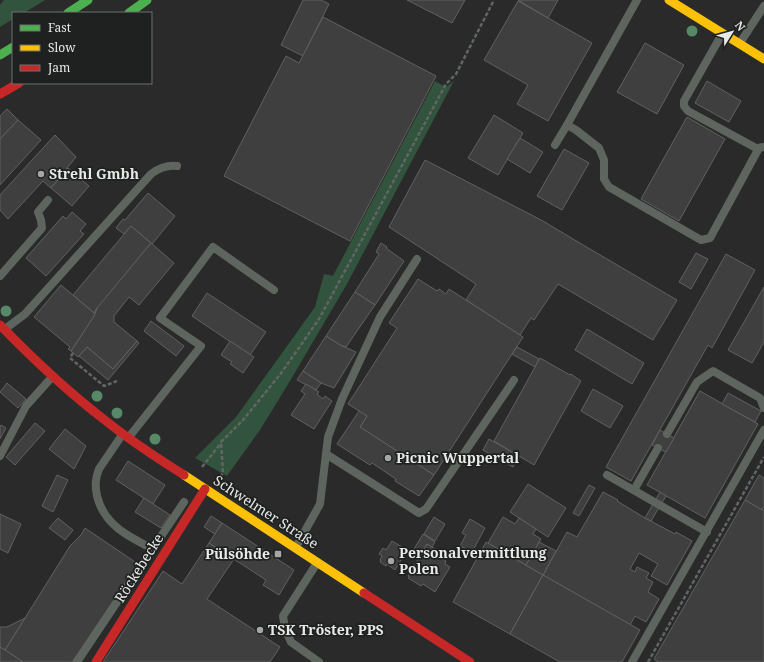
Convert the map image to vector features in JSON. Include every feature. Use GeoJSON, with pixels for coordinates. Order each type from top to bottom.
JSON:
{"type":"FeatureCollection","features":[{"type":"Feature","properties":{"kind":"main road"},"geometry":{"type":"LineString","coordinates":[[70,12],[88,0]]}},
{"type":"Feature","properties":{"kind":"main road"},"geometry":{"type":"LineString","coordinates":[[130,12],[147,0]]}},
{"type":"Feature","properties":{"kind":"main road"},"geometry":{"type":"LineString","coordinates":[[670,0],[764,59]]}},
{"type":"Feature","properties":{"kind":"main road"},"geometry":{"type":"LineString","coordinates":[[0,55],[12,48]]}},
{"type":"Feature","properties":{"kind":"main road"},"geometry":{"type":"LineString","coordinates":[[0,94],[17,84]]}},
{"type":"Feature","properties":{"kind":"main road","name":"Schwelmer Straße"},"geometry":{"type":"LineString","coordinates":[[2,327],[52,377],[94,412],[159,460],[192,488],[208,491],[470,662]]}},
{"type":"Feature","properties":{"kind":"main road","name":"Röckebecke"},"geometry":{"type":"LineString","coordinates":[[96,662],[208,491]]}},
{"type":"Feature","properties":{"kind":"lane"},"geometry":{"type":"LineString","coordinates":[[555,145],[637,0]]}},
{"type":"Feature","properties":{"kind":"lane"},"geometry":{"type":"LineString","coordinates":[[739,44],[764,8]]}},
{"type":"Feature","properties":{"kind":"lane"},"geometry":{"type":"LineString","coordinates":[[723,33],[684,101],[684,106],[688,110],[756,148],[762,147]]}},
{"type":"Feature","properties":{"kind":"lane"},"geometry":{"type":"LineString","coordinates":[[567,125],[576,130],[598,148],[604,160],[604,179],[609,187],[701,240],[710,238],[762,147]]}},
{"type":"Feature","properties":{"kind":"lane"},"geometry":{"type":"LineString","coordinates":[[2,327],[25,314],[151,174],[164,167],[177,166]]}},
{"type":"Feature","properties":{"kind":"lane"},"geometry":{"type":"LineString","coordinates":[[0,276],[42,228],[38,212],[48,200]]}},
{"type":"Feature","properties":{"kind":"lane"},"geometry":{"type":"LineString","coordinates":[[153,550],[114,526],[108,520],[97,498],[95,485],[96,476],[99,470],[125,436],[201,346],[160,318],[213,247],[274,290]]}},
{"type":"Feature","properties":{"kind":"lane"},"geometry":{"type":"LineString","coordinates":[[296,548],[320,504],[328,437],[342,399],[380,317],[417,260]]}},
{"type":"Feature","properties":{"kind":"lane"},"geometry":{"type":"LineString","coordinates":[[667,434],[697,382],[713,371],[760,398],[764,408]]}},
{"type":"Feature","properties":{"kind":"lane"},"geometry":{"type":"LineString","coordinates":[[0,456],[26,406],[52,377]]}},
{"type":"Feature","properties":{"kind":"lane"},"geometry":{"type":"LineString","coordinates":[[326,454],[419,513],[426,509],[514,380]]}},
{"type":"Feature","properties":{"kind":"lane"},"geometry":{"type":"LineString","coordinates":[[632,662],[764,430]]}},
{"type":"Feature","properties":{"kind":"lane"},"geometry":{"type":"LineString","coordinates":[[634,490],[658,448]]}},
{"type":"Feature","properties":{"kind":"lane"},"geometry":{"type":"LineString","coordinates":[[607,475],[707,532]]}},
{"type":"Feature","properties":{"kind":"lane"},"geometry":{"type":"LineString","coordinates":[[77,662],[153,550],[192,488]]}},
{"type":"Feature","properties":{"kind":"lane"},"geometry":{"type":"LineString","coordinates":[[317,562],[283,616],[284,629],[292,642],[319,662]]}},
{"type":"Feature","properties":{"kind":"path"},"geometry":{"type":"LineString","coordinates":[[192,488],[222,442],[243,420],[282,372],[318,319],[446,84],[456,74],[494,0]]}},
{"type":"Feature","properties":{"kind":"path"},"geometry":{"type":"LineString","coordinates":[[73,353],[70,358],[104,386],[117,381]]}},
{"type":"Feature","properties":{"kind":"path"},"geometry":{"type":"LineString","coordinates":[[208,491],[223,473],[222,442]]}},
{"type":"Feature","properties":{"kind":"path"},"geometry":{"type":"LineString","coordinates":[[648,662],[764,457]]}},
{"type":"Feature","properties":{"kind":"green space"},"geometry":{"type":"Polygon","coordinates":[[[4,0],[45,0],[26,12],[12,12],[12,20],[0,27],[0,5],[4,0]]]}},
{"type":"Feature","properties":{"kind":"green space"},"geometry":{"type":"Polygon","coordinates":[[[435,81],[446,87],[454,81],[347,284],[260,430],[227,476],[195,458],[236,417],[315,307],[324,274],[333,276],[435,81]]]}},
{"type":"Feature","properties":{"kind":"building"},"geometry":{"type":"Polygon","coordinates":[[[303,0],[321,0],[329,4],[303,56],[281,45],[303,0]]]}},
{"type":"Feature","properties":{"kind":"building"},"geometry":{"type":"Polygon","coordinates":[[[407,0],[465,0],[452,23],[407,0]]]}},
{"type":"Feature","properties":{"kind":"building"},"geometry":{"type":"Polygon","coordinates":[[[518,0],[558,0],[548,18],[518,0]]]}},
{"type":"Feature","properties":{"kind":"building"},"geometry":{"type":"Polygon","coordinates":[[[518,1],[592,43],[548,121],[517,104],[528,85],[484,60],[518,1]]]}},
{"type":"Feature","properties":{"kind":"building"},"geometry":{"type":"Polygon","coordinates":[[[323,17],[436,76],[350,241],[224,176],[286,56],[299,63],[323,17]]]}},
{"type":"Feature","properties":{"kind":"building"},"geometry":{"type":"Polygon","coordinates":[[[645,43],[684,65],[657,114],[617,92],[645,43]]]}},
{"type":"Feature","properties":{"kind":"building"},"geometry":{"type":"Polygon","coordinates":[[[707,81],[741,101],[729,122],[695,103],[707,81]]]}},
{"type":"Feature","properties":{"kind":"building"},"geometry":{"type":"Polygon","coordinates":[[[7,109],[18,120],[0,139],[0,116],[7,109]]]}},
{"type":"Feature","properties":{"kind":"building"},"geometry":{"type":"Polygon","coordinates":[[[494,115],[523,133],[498,175],[468,158],[494,115]]]}},
{"type":"Feature","properties":{"kind":"building"},"geometry":{"type":"Polygon","coordinates":[[[687,117],[725,139],[679,221],[641,199],[687,117]]]}},
{"type":"Feature","properties":{"kind":"building"},"geometry":{"type":"Polygon","coordinates":[[[18,120],[41,140],[0,185],[0,139],[18,120]]]}},
{"type":"Feature","properties":{"kind":"building","name":"Strehl Gmbh"},"geometry":{"type":"Polygon","coordinates":[[[55,135],[76,157],[51,188],[43,181],[8,219],[0,210],[0,195],[55,135]]]}},
{"type":"Feature","properties":{"kind":"building"},"geometry":{"type":"Polygon","coordinates":[[[520,138],[543,152],[530,173],[507,159],[520,138]]]}},
{"type":"Feature","properties":{"kind":"building"},"geometry":{"type":"Polygon","coordinates":[[[564,149],[589,163],[562,210],[537,196],[564,149]]]}},
{"type":"Feature","properties":{"kind":"building"},"geometry":{"type":"Polygon","coordinates":[[[425,160],[543,221],[677,300],[653,340],[558,284],[534,320],[531,318],[520,335],[466,300],[476,284],[389,227],[425,160]]]}},
{"type":"Feature","properties":{"kind":"building"},"geometry":{"type":"Polygon","coordinates":[[[68,168],[89,186],[72,206],[51,188],[68,168]]]}},
{"type":"Feature","properties":{"kind":"building"},"geometry":{"type":"Polygon","coordinates":[[[148,193],[175,216],[152,244],[131,226],[124,234],[116,228],[123,219],[125,220],[148,193]]]}},
{"type":"Feature","properties":{"kind":"building"},"geometry":{"type":"Polygon","coordinates":[[[72,212],[86,224],[80,231],[84,234],[46,276],[26,258],[63,216],[66,219],[72,212]]]}},
{"type":"Feature","properties":{"kind":"building"},"geometry":{"type":"Polygon","coordinates":[[[131,226],[151,243],[94,313],[73,295],[131,226]]]}},
{"type":"Feature","properties":{"kind":"building"},"geometry":{"type":"Polygon","coordinates":[[[151,243],[174,263],[139,305],[129,297],[114,316],[114,322],[137,341],[113,369],[87,347],[78,357],[71,351],[94,316],[97,308],[151,243]]]}},
{"type":"Feature","properties":{"kind":"building"},"geometry":{"type":"Polygon","coordinates":[[[381,243],[404,261],[375,305],[355,292],[379,254],[376,252],[381,243]]]}},
{"type":"Feature","properties":{"kind":"building"},"geometry":{"type":"Polygon","coordinates":[[[696,253],[708,259],[691,289],[679,282],[696,253]]]}},
{"type":"Feature","properties":{"kind":"building"},"geometry":{"type":"Polygon","coordinates":[[[726,254],[755,270],[712,348],[708,345],[631,481],[606,467],[726,254]]]}},
{"type":"Feature","properties":{"kind":"building"},"geometry":{"type":"Polygon","coordinates":[[[418,279],[437,291],[439,289],[446,294],[449,289],[523,337],[434,475],[360,427],[367,416],[348,404],[397,328],[389,323],[418,279]]]}},
{"type":"Feature","properties":{"kind":"building"},"geometry":{"type":"Polygon","coordinates":[[[61,285],[94,313],[97,308],[94,316],[71,351],[68,349],[70,347],[34,317],[61,285]]]}},
{"type":"Feature","properties":{"kind":"building"},"geometry":{"type":"Polygon","coordinates":[[[764,287],[764,342],[752,363],[728,350],[764,287]]]}},
{"type":"Feature","properties":{"kind":"building"},"geometry":{"type":"Polygon","coordinates":[[[355,292],[375,305],[346,347],[326,336],[355,292]]]}},
{"type":"Feature","properties":{"kind":"building"},"geometry":{"type":"Polygon","coordinates":[[[207,293],[266,332],[250,355],[192,316],[207,293]]]}},
{"type":"Feature","properties":{"kind":"building"},"geometry":{"type":"Polygon","coordinates":[[[151,321],[184,346],[176,356],[144,331],[151,321]]]}},
{"type":"Feature","properties":{"kind":"building"},"geometry":{"type":"Polygon","coordinates":[[[587,329],[644,363],[632,384],[575,350],[587,329]]]}},
{"type":"Feature","properties":{"kind":"building"},"geometry":{"type":"Polygon","coordinates":[[[326,336],[340,345],[356,352],[334,388],[321,383],[303,371],[326,336]]]}},
{"type":"Feature","properties":{"kind":"building"},"geometry":{"type":"Polygon","coordinates":[[[137,341],[139,343],[108,380],[79,356],[87,347],[113,369],[137,341]]]}},
{"type":"Feature","properties":{"kind":"building"},"geometry":{"type":"Polygon","coordinates":[[[230,341],[254,357],[243,373],[230,364],[232,362],[221,355],[230,341]]]}},
{"type":"Feature","properties":{"kind":"building"},"geometry":{"type":"Polygon","coordinates":[[[517,347],[539,359],[535,367],[512,354],[517,347]]]}},
{"type":"Feature","properties":{"kind":"building"},"geometry":{"type":"Polygon","coordinates":[[[540,358],[570,375],[571,374],[581,381],[534,465],[494,441],[540,358]]]}},
{"type":"Feature","properties":{"kind":"building"},"geometry":{"type":"Polygon","coordinates":[[[303,371],[321,383],[316,390],[297,380],[303,371]]]}},
{"type":"Feature","properties":{"kind":"building"},"geometry":{"type":"Polygon","coordinates":[[[7,383],[26,399],[18,408],[0,392],[7,383]]]}},
{"type":"Feature","properties":{"kind":"building"},"geometry":{"type":"Polygon","coordinates":[[[306,384],[319,392],[317,394],[323,399],[325,396],[332,401],[314,429],[291,415],[305,394],[301,391],[306,384]]]}},
{"type":"Feature","properties":{"kind":"building"},"geometry":{"type":"Polygon","coordinates":[[[593,389],[623,406],[610,428],[581,411],[593,389]]]}},
{"type":"Feature","properties":{"kind":"building"},"geometry":{"type":"Polygon","coordinates":[[[700,391],[758,424],[705,518],[647,485],[700,391]]]}},
{"type":"Feature","properties":{"kind":"building"},"geometry":{"type":"Polygon","coordinates":[[[728,393],[761,411],[755,422],[722,404],[728,393]]]}},
{"type":"Feature","properties":{"kind":"building"},"geometry":{"type":"Polygon","coordinates":[[[359,411],[367,416],[360,427],[434,475],[419,496],[395,481],[396,479],[372,463],[370,465],[337,444],[359,411]]]}},
{"type":"Feature","properties":{"kind":"building"},"geometry":{"type":"Polygon","coordinates":[[[35,423],[45,431],[15,465],[6,457],[35,423]]]}},
{"type":"Feature","properties":{"kind":"building"},"geometry":{"type":"Polygon","coordinates":[[[1,425],[6,428],[0,439],[0,427],[1,425]]]}},
{"type":"Feature","properties":{"kind":"building"},"geometry":{"type":"Polygon","coordinates":[[[65,429],[86,446],[74,469],[49,449],[65,429]]]}},
{"type":"Feature","properties":{"kind":"building"},"geometry":{"type":"Polygon","coordinates":[[[660,430],[674,438],[666,452],[652,445],[660,430]]]}},
{"type":"Feature","properties":{"kind":"building"},"geometry":{"type":"Polygon","coordinates":[[[489,439],[519,456],[513,467],[483,450],[489,439]]]}},
{"type":"Feature","properties":{"kind":"building"},"geometry":{"type":"Polygon","coordinates":[[[128,461],[165,485],[153,504],[116,480],[128,461]]]}},
{"type":"Feature","properties":{"kind":"building"},"geometry":{"type":"Polygon","coordinates":[[[57,475],[68,480],[53,512],[42,506],[57,475]]]}},
{"type":"Feature","properties":{"kind":"building"},"geometry":{"type":"Polygon","coordinates":[[[759,475],[764,478],[764,506],[762,510],[745,500],[759,475]]]}},
{"type":"Feature","properties":{"kind":"building"},"geometry":{"type":"Polygon","coordinates":[[[528,484],[566,508],[548,537],[510,512],[528,484]]]}},
{"type":"Feature","properties":{"kind":"building"},"geometry":{"type":"Polygon","coordinates":[[[589,485],[595,488],[579,516],[573,513],[589,485]]]}},
{"type":"Feature","properties":{"kind":"building"},"geometry":{"type":"Polygon","coordinates":[[[603,492],[645,518],[692,541],[667,585],[651,576],[658,564],[639,553],[630,569],[635,572],[637,567],[649,573],[646,578],[653,582],[648,592],[659,599],[646,622],[635,616],[630,625],[543,575],[567,532],[577,537],[603,492]]]}},
{"type":"Feature","properties":{"kind":"building"},"geometry":{"type":"Polygon","coordinates":[[[660,492],[666,496],[651,521],[645,518],[660,492]]]}},
{"type":"Feature","properties":{"kind":"building"},"geometry":{"type":"Polygon","coordinates":[[[144,498],[170,515],[161,528],[135,512],[144,498]]]}},
{"type":"Feature","properties":{"kind":"building"},"geometry":{"type":"Polygon","coordinates":[[[745,500],[764,511],[764,662],[658,662],[654,659],[745,500]]]}},
{"type":"Feature","properties":{"kind":"building"},"geometry":{"type":"Polygon","coordinates":[[[0,514],[21,524],[8,553],[0,549],[0,514]]]}},
{"type":"Feature","properties":{"kind":"building"},"geometry":{"type":"Polygon","coordinates":[[[211,516],[222,523],[215,534],[204,527],[211,516]]]}},
{"type":"Feature","properties":{"kind":"building"},"geometry":{"type":"Polygon","coordinates":[[[434,517],[445,524],[435,541],[424,534],[434,517]]]}},
{"type":"Feature","properties":{"kind":"building"},"geometry":{"type":"Polygon","coordinates":[[[503,517],[515,524],[519,518],[536,529],[533,534],[541,539],[526,565],[488,543],[503,517]]]}},
{"type":"Feature","properties":{"kind":"building"},"geometry":{"type":"Polygon","coordinates":[[[58,518],[73,530],[65,540],[49,528],[58,518]]]}},
{"type":"Feature","properties":{"kind":"building"},"geometry":{"type":"Polygon","coordinates":[[[470,519],[485,528],[472,552],[460,546],[466,535],[462,533],[470,519]]]}},
{"type":"Feature","properties":{"kind":"building"},"geometry":{"type":"Polygon","coordinates":[[[222,523],[294,570],[279,595],[263,585],[266,580],[209,543],[222,523]]]}},
{"type":"Feature","properties":{"kind":"building"},"geometry":{"type":"Polygon","coordinates":[[[85,528],[138,564],[72,662],[23,662],[5,650],[70,546],[81,535],[85,528]]]}},
{"type":"Feature","properties":{"kind":"building"},"geometry":{"type":"Polygon","coordinates":[[[423,534],[435,542],[432,547],[427,544],[422,553],[414,549],[423,534]]]}},
{"type":"Feature","properties":{"kind":"building"},"geometry":{"type":"Polygon","coordinates":[[[392,541],[407,550],[395,570],[387,564],[386,566],[380,562],[382,556],[379,554],[383,548],[386,550],[392,541]]]}},
{"type":"Feature","properties":{"kind":"building"},"geometry":{"type":"Polygon","coordinates":[[[486,542],[543,575],[510,634],[453,602],[486,542]]]}},
{"type":"Feature","properties":{"kind":"building"},"geometry":{"type":"Polygon","coordinates":[[[539,542],[556,551],[543,575],[526,565],[539,542]]]}},
{"type":"Feature","properties":{"kind":"building"},"geometry":{"type":"Polygon","coordinates":[[[209,543],[234,559],[207,599],[280,647],[270,662],[103,662],[163,571],[182,584],[209,543]]]}},
{"type":"Feature","properties":{"kind":"building"},"geometry":{"type":"Polygon","coordinates":[[[427,544],[438,551],[436,555],[446,561],[445,564],[450,567],[435,592],[423,584],[421,586],[408,578],[427,544]]]}},
{"type":"Feature","properties":{"kind":"building"},"geometry":{"type":"Polygon","coordinates":[[[543,575],[640,630],[622,662],[560,662],[510,634],[543,575]]]}},
{"type":"Feature","properties":{"kind":"building"},"geometry":{"type":"Polygon","coordinates":[[[25,618],[5,650],[0,647],[0,627],[7,627],[25,618]]]}},
{"type":"Feature","properties":{"kind":"building"},"geometry":{"type":"Polygon","coordinates":[[[0,647],[5,650],[23,662],[0,662],[0,647]]]}},
{"type":"Feature","properties":{"kind":"traffic: fast"},"geometry":{"type":"LineString","coordinates":[[70,12],[88,0]]}},
{"type":"Feature","properties":{"kind":"traffic: fast"},"geometry":{"type":"LineString","coordinates":[[130,12],[147,0]]}},
{"type":"Feature","properties":{"kind":"traffic: fast"},"geometry":{"type":"LineString","coordinates":[[0,55],[12,48]]}},
{"type":"Feature","properties":{"kind":"traffic: slow"},"geometry":{"type":"LineString","coordinates":[[669,0],[764,59]]}},
{"type":"Feature","properties":{"kind":"traffic: slow"},"geometry":{"type":"LineString","coordinates":[[184,475],[364,593]]}},
{"type":"Feature","properties":{"kind":"traffic: jam"},"geometry":{"type":"LineString","coordinates":[[0,94],[17,84]]}},
{"type":"Feature","properties":{"kind":"traffic: jam"},"geometry":{"type":"LineString","coordinates":[[0,325],[78,399],[154,456],[184,475]]}},
{"type":"Feature","properties":{"kind":"traffic: jam"},"geometry":{"type":"LineString","coordinates":[[96,662],[205,489]]}},
{"type":"Feature","properties":{"kind":"traffic: jam"},"geometry":{"type":"LineString","coordinates":[[364,593],[470,662]]}},
{"type":"Feature","properties":{"kind":"place","name":"Strehl Gmbh"},"geometry":{"type":"Point","coordinates":[41,174]}},
{"type":"Feature","properties":{"kind":"place","name":"Picnic Wuppertal"},"geometry":{"type":"Point","coordinates":[388,458]}},
{"type":"Feature","properties":{"kind":"place","name":"Pülsöhde"},"geometry":{"type":"Point","coordinates":[278,554]}},
{"type":"Feature","properties":{"kind":"place","name":"Personalvermittlung Polen"},"geometry":{"type":"Point","coordinates":[391,561]}},
{"type":"Feature","properties":{"kind":"place","name":"TSK Tröster, PPS"},"geometry":{"type":"Point","coordinates":[260,630]}}]}
